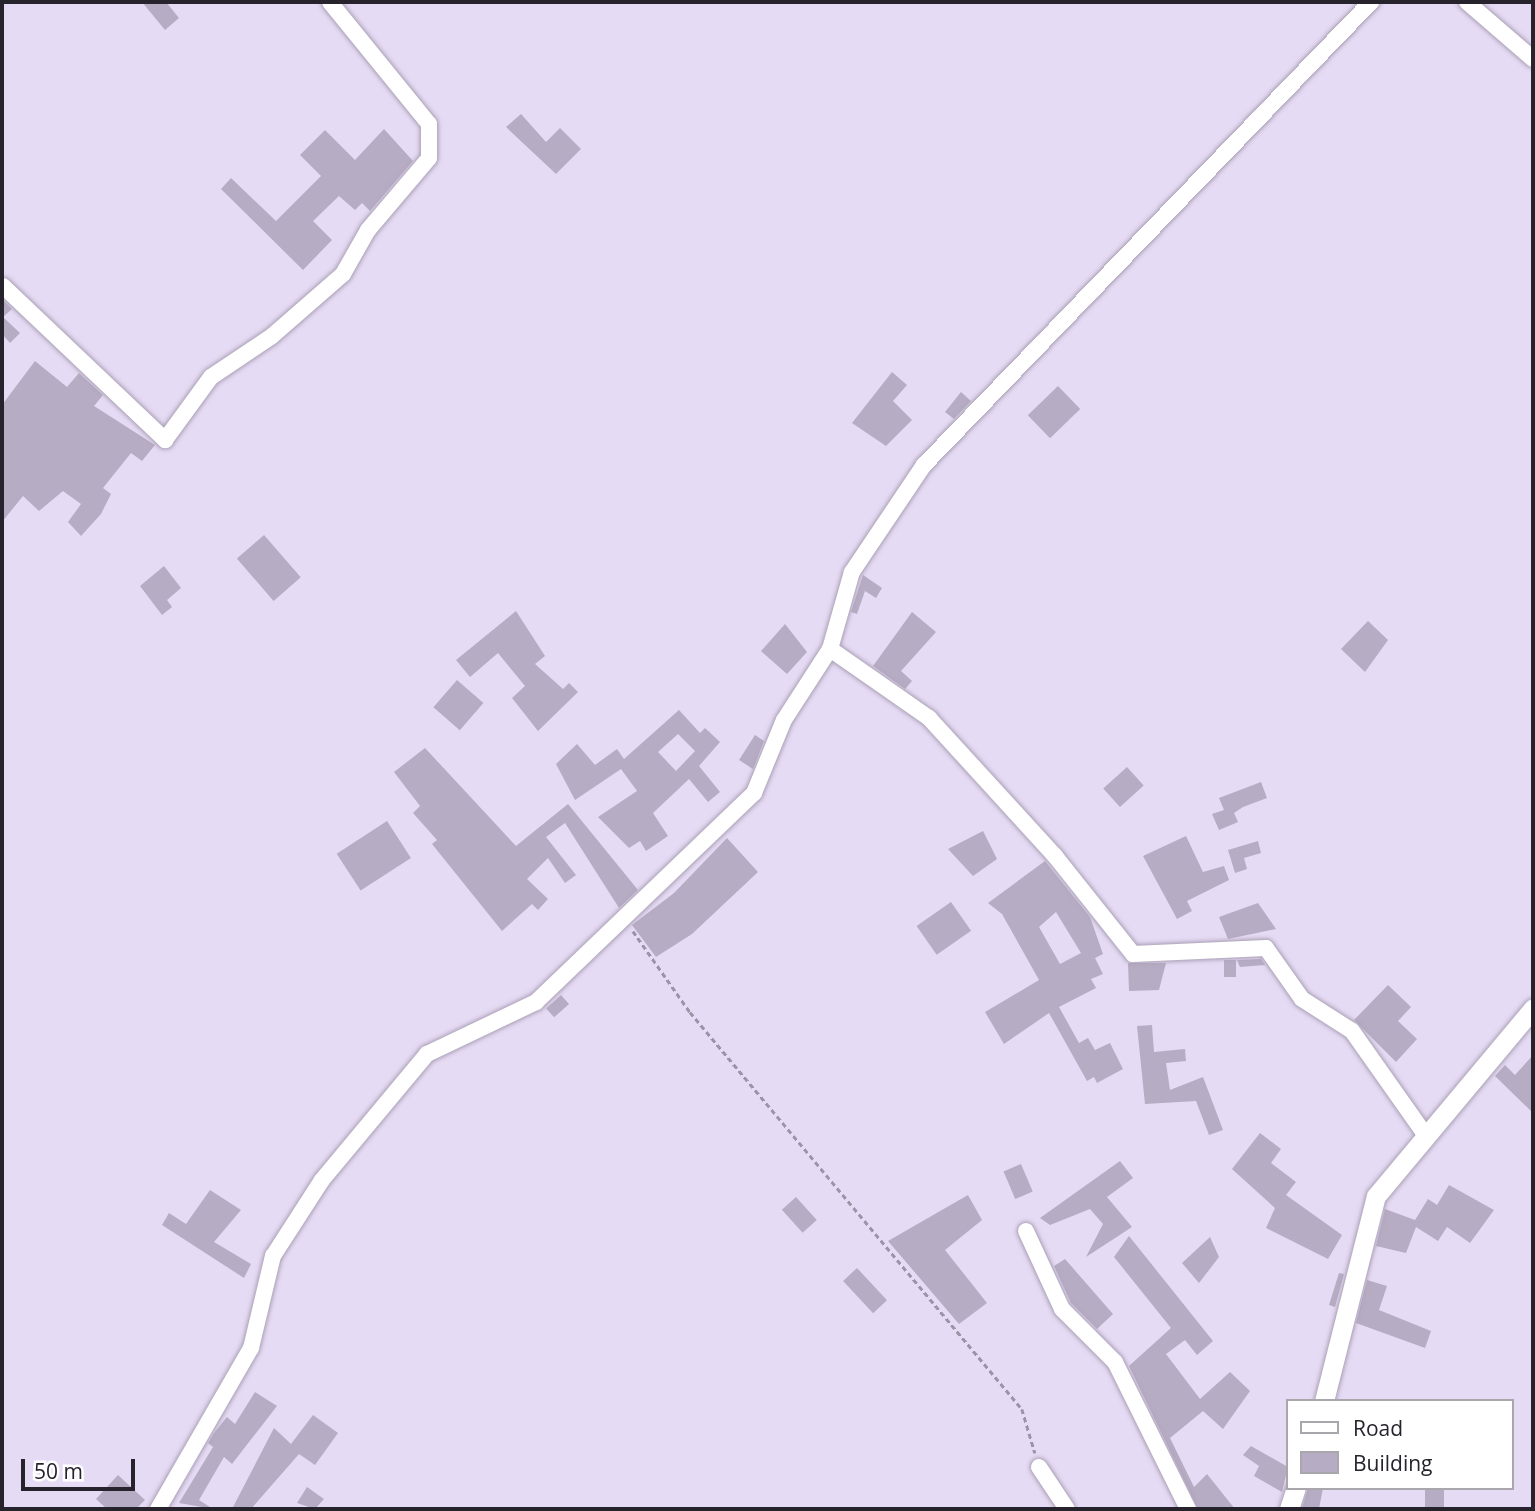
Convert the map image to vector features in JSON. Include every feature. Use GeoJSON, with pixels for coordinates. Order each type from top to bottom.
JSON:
{"type":"FeatureCollection","features":[{"type":"Feature","properties":{"kind":"street"},"geometry":{"type":"LineString","coordinates":[[3,286],[164,440],[211,377],[272,336],[342,274],[368,230],[429,158],[429,124],[330,2]]}},
{"type":"Feature","properties":{"kind":"street"},"geometry":{"type":"LineString","coordinates":[[158,1509],[251,1348],[273,1256],[322,1180],[428,1054],[537,1002],[625,920],[664,874],[754,793],[784,720],[830,649],[852,572],[924,465],[1371,2]]}},
{"type":"Feature","properties":{"kind":"street"},"geometry":{"type":"LineString","coordinates":[[1467,2],[1533,59]]}},
{"type":"Feature","properties":{"kind":"street"},"geometry":{"type":"LineString","coordinates":[[830,649],[929,718],[1055,856],[1133,954],[1266,948],[1302,999],[1352,1031],[1424,1133]]}},
{"type":"Feature","properties":{"kind":"street"},"geometry":{"type":"LineString","coordinates":[[1325,1399],[1376,1196],[1424,1133],[1533,1007]]}},
{"type":"Feature","properties":{"kind":"street"},"geometry":{"type":"LineString","coordinates":[[1026,1231],[1062,1309],[1115,1362],[1188,1509]]}},
{"type":"Feature","properties":{"kind":"street"},"geometry":{"type":"LineString","coordinates":[[1039,1467],[1067,1509]]}},
{"type":"Feature","properties":{"kind":"street"},"geometry":{"type":"LineString","coordinates":[[1290,1509],[1295,1490]]}},
{"type":"Feature","properties":{"kind":"path"},"geometry":{"type":"LineString","coordinates":[[625,920],[690,1012],[1022,1409],[1039,1467]]}},
{"type":"Feature","properties":{"kind":"building"},"geometry":{"type":"Polygon","coordinates":[[[142,2],[166,2],[179,18],[165,30],[142,2]]]}},
{"type":"Feature","properties":{"kind":"building"},"geometry":{"type":"Polygon","coordinates":[[[521,114],[546,142],[560,128],[581,149],[556,174],[506,127],[521,114]]]}},
{"type":"Feature","properties":{"kind":"building"},"geometry":{"type":"Polygon","coordinates":[[[384,129],[413,161],[370,211],[362,203],[355,210],[339,196],[313,221],[332,240],[303,270],[221,189],[231,178],[276,221],[321,176],[300,155],[325,130],[355,160],[384,129]]]}},
{"type":"Feature","properties":{"kind":"building"},"geometry":{"type":"Polygon","coordinates":[[[2,299],[12,309],[3,317],[20,333],[10,343],[2,334],[2,299]]]}},
{"type":"Feature","properties":{"kind":"building"},"geometry":{"type":"Polygon","coordinates":[[[35,361],[67,387],[79,373],[103,395],[94,406],[155,445],[142,461],[131,453],[103,488],[111,494],[101,514],[81,536],[68,522],[81,504],[63,491],[39,511],[23,496],[2,522],[2,405],[35,361]]]}},
{"type":"Feature","properties":{"kind":"building"},"geometry":{"type":"Polygon","coordinates":[[[892,372],[907,385],[893,401],[912,420],[886,446],[852,423],[892,372]]]}},
{"type":"Feature","properties":{"kind":"building"},"geometry":{"type":"Polygon","coordinates":[[[1058,386],[1080,409],[1050,438],[1028,415],[1058,386]]]}},
{"type":"Feature","properties":{"kind":"building"},"geometry":{"type":"Polygon","coordinates":[[[961,392],[971,401],[954,419],[945,412],[961,392]]]}},
{"type":"Feature","properties":{"kind":"building"},"geometry":{"type":"Polygon","coordinates":[[[264,535],[301,577],[274,601],[237,559],[264,535]]]}},
{"type":"Feature","properties":{"kind":"building"},"geometry":{"type":"Polygon","coordinates":[[[164,566],[181,588],[167,600],[172,607],[162,615],[140,586],[164,566]]]}},
{"type":"Feature","properties":{"kind":"building"},"geometry":{"type":"Polygon","coordinates":[[[863,575],[882,588],[876,598],[865,591],[857,614],[851,612],[863,575]]]}},
{"type":"Feature","properties":{"kind":"building"},"geometry":{"type":"Polygon","coordinates":[[[516,611],[545,656],[535,664],[563,689],[569,683],[578,692],[538,731],[512,698],[525,686],[498,653],[470,677],[456,660],[516,611]]]}},
{"type":"Feature","properties":{"kind":"building"},"geometry":{"type":"Polygon","coordinates":[[[912,612],[936,632],[901,671],[912,681],[905,689],[873,666],[912,612]]]}},
{"type":"Feature","properties":{"kind":"building"},"geometry":{"type":"Polygon","coordinates":[[[1368,621],[1388,640],[1365,672],[1341,649],[1368,621]]]}},
{"type":"Feature","properties":{"kind":"building"},"geometry":{"type":"Polygon","coordinates":[[[785,624],[807,652],[787,674],[761,651],[785,624]]]}},
{"type":"Feature","properties":{"kind":"building"},"geometry":{"type":"Polygon","coordinates":[[[457,680],[483,703],[460,730],[433,707],[457,680]]]}},
{"type":"Feature","properties":{"kind":"building"},"geometry":{"type":"Polygon","coordinates":[[[679,710],[700,733],[705,728],[720,742],[699,766],[720,792],[708,802],[689,779],[653,813],[668,836],[646,851],[640,841],[629,848],[598,817],[637,791],[621,769],[575,800],[556,764],[577,744],[595,765],[617,749],[624,759],[679,710]],[[678,734],[658,752],[676,771],[695,751],[678,734]]]}},
{"type":"Feature","properties":{"kind":"building"},"geometry":{"type":"Polygon","coordinates":[[[755,735],[764,741],[753,769],[739,760],[755,735]]]}},
{"type":"Feature","properties":{"kind":"building"},"geometry":{"type":"Polygon","coordinates":[[[425,748],[516,846],[568,804],[638,890],[619,908],[565,823],[546,837],[576,875],[565,883],[548,858],[527,879],[548,899],[538,910],[532,904],[502,931],[432,844],[437,840],[413,813],[420,806],[394,772],[425,748]]]}},
{"type":"Feature","properties":{"kind":"building"},"geometry":{"type":"Polygon","coordinates":[[[1127,767],[1144,786],[1120,807],[1103,788],[1127,767]]]}},
{"type":"Feature","properties":{"kind":"building"},"geometry":{"type":"Polygon","coordinates":[[[1261,782],[1267,798],[1234,813],[1238,822],[1219,830],[1212,814],[1224,810],[1219,798],[1261,782]]]}},
{"type":"Feature","properties":{"kind":"building"},"geometry":{"type":"Polygon","coordinates":[[[387,821],[411,858],[361,891],[337,854],[387,821]]]}},
{"type":"Feature","properties":{"kind":"building"},"geometry":{"type":"Polygon","coordinates":[[[983,831],[997,859],[973,876],[948,849],[983,831]]]}},
{"type":"Feature","properties":{"kind":"building"},"geometry":{"type":"Polygon","coordinates":[[[1186,836],[1203,872],[1224,866],[1229,880],[1187,901],[1192,911],[1177,919],[1143,856],[1186,836]]]}},
{"type":"Feature","properties":{"kind":"building"},"geometry":{"type":"Polygon","coordinates":[[[727,838],[758,872],[692,934],[656,957],[632,925],[674,893],[727,838]]]}},
{"type":"Feature","properties":{"kind":"building"},"geometry":{"type":"Polygon","coordinates":[[[1258,841],[1261,853],[1244,858],[1247,869],[1235,873],[1228,850],[1258,841]]]}},
{"type":"Feature","properties":{"kind":"building"},"geometry":{"type":"Polygon","coordinates":[[[1045,861],[1090,917],[1103,954],[1095,958],[1103,974],[1091,979],[1096,988],[1059,1007],[1079,1043],[1088,1038],[1095,1050],[1110,1043],[1123,1069],[1097,1083],[1094,1077],[1087,1081],[1049,1013],[1004,1044],[985,1012],[1039,980],[1002,914],[988,903],[1045,861]],[[1056,912],[1039,927],[1060,964],[1081,953],[1056,912]]]}},
{"type":"Feature","properties":{"kind":"building"},"geometry":{"type":"Polygon","coordinates":[[[951,902],[971,931],[937,955],[917,926],[951,902]]]}},
{"type":"Feature","properties":{"kind":"building"},"geometry":{"type":"Polygon","coordinates":[[[1258,903],[1276,929],[1228,939],[1219,917],[1258,903]]]}},
{"type":"Feature","properties":{"kind":"building"},"geometry":{"type":"Polygon","coordinates":[[[1261,959],[1265,965],[1240,967],[1237,960],[1261,959]]]}},
{"type":"Feature","properties":{"kind":"building"},"geometry":{"type":"Polygon","coordinates":[[[1224,960],[1236,960],[1236,977],[1224,977],[1224,960]]]}},
{"type":"Feature","properties":{"kind":"building"},"geometry":{"type":"Polygon","coordinates":[[[1128,963],[1166,963],[1159,990],[1129,991],[1128,963]]]}},
{"type":"Feature","properties":{"kind":"building"},"geometry":{"type":"Polygon","coordinates":[[[1388,985],[1411,1007],[1398,1021],[1417,1039],[1396,1062],[1354,1020],[1388,985]]]}},
{"type":"Feature","properties":{"kind":"building"},"geometry":{"type":"Polygon","coordinates":[[[561,995],[569,1004],[554,1017],[546,1008],[561,995]]]}},
{"type":"Feature","properties":{"kind":"building"},"geometry":{"type":"Polygon","coordinates":[[[1152,1025],[1154,1052],[1185,1049],[1186,1061],[1166,1063],[1170,1090],[1203,1077],[1223,1130],[1209,1135],[1196,1101],[1145,1104],[1137,1026],[1152,1025]]]}},
{"type":"Feature","properties":{"kind":"building"},"geometry":{"type":"Polygon","coordinates":[[[1533,1055],[1533,1113],[1495,1076],[1505,1065],[1515,1075],[1533,1055]]]}},
{"type":"Feature","properties":{"kind":"building"},"geometry":{"type":"Polygon","coordinates":[[[1260,1133],[1281,1149],[1271,1163],[1296,1182],[1286,1195],[1342,1235],[1328,1259],[1266,1228],[1275,1208],[1232,1169],[1260,1133]]]}},
{"type":"Feature","properties":{"kind":"building"},"geometry":{"type":"Polygon","coordinates":[[[1120,1161],[1133,1178],[1107,1197],[1132,1227],[1086,1257],[1103,1224],[1090,1209],[1050,1225],[1040,1218],[1120,1161]]]}},
{"type":"Feature","properties":{"kind":"building"},"geometry":{"type":"Polygon","coordinates":[[[1021,1164],[1033,1192],[1015,1199],[1004,1171],[1021,1164]]]}},
{"type":"Feature","properties":{"kind":"building"},"geometry":{"type":"Polygon","coordinates":[[[1449,1185],[1494,1210],[1470,1243],[1447,1227],[1438,1241],[1416,1227],[1406,1253],[1376,1246],[1385,1209],[1415,1220],[1428,1199],[1437,1205],[1449,1185]]]}},
{"type":"Feature","properties":{"kind":"building"},"geometry":{"type":"Polygon","coordinates":[[[210,1190],[241,1210],[214,1242],[251,1264],[244,1278],[162,1225],[169,1213],[186,1224],[210,1190]]]}},
{"type":"Feature","properties":{"kind":"building"},"geometry":{"type":"Polygon","coordinates":[[[968,1195],[982,1220],[945,1250],[987,1303],[959,1324],[888,1241],[968,1195]]]}},
{"type":"Feature","properties":{"kind":"building"},"geometry":{"type":"Polygon","coordinates":[[[796,1197],[817,1220],[803,1233],[782,1210],[796,1197]]]}},
{"type":"Feature","properties":{"kind":"building"},"geometry":{"type":"Polygon","coordinates":[[[1129,1236],[1213,1341],[1197,1355],[1185,1340],[1166,1354],[1200,1399],[1230,1372],[1250,1391],[1223,1429],[1203,1411],[1170,1438],[1194,1487],[1207,1474],[1235,1509],[1198,1509],[1129,1366],[1171,1328],[1114,1257],[1129,1236]]]}},
{"type":"Feature","properties":{"kind":"building"},"geometry":{"type":"Polygon","coordinates":[[[1210,1237],[1219,1257],[1199,1283],[1182,1263],[1210,1237]]]}},
{"type":"Feature","properties":{"kind":"building"},"geometry":{"type":"Polygon","coordinates":[[[1065,1259],[1113,1314],[1097,1329],[1071,1303],[1054,1266],[1065,1259]]]}},
{"type":"Feature","properties":{"kind":"building"},"geometry":{"type":"Polygon","coordinates":[[[857,1268],[887,1300],[873,1313],[843,1281],[857,1268]]]}},
{"type":"Feature","properties":{"kind":"building"},"geometry":{"type":"Polygon","coordinates":[[[1339,1273],[1344,1274],[1335,1307],[1329,1305],[1339,1273]]]}},
{"type":"Feature","properties":{"kind":"building"},"geometry":{"type":"Polygon","coordinates":[[[1367,1280],[1387,1286],[1379,1310],[1431,1331],[1425,1348],[1356,1323],[1367,1280]]]}},
{"type":"Feature","properties":{"kind":"building"},"geometry":{"type":"Polygon","coordinates":[[[255,1392],[277,1406],[232,1464],[224,1457],[199,1500],[213,1509],[179,1503],[213,1447],[208,1443],[214,1433],[227,1417],[235,1424],[255,1392]]]}},
{"type":"Feature","properties":{"kind":"building"},"geometry":{"type":"Polygon","coordinates":[[[313,1415],[338,1433],[315,1465],[299,1454],[251,1509],[232,1509],[274,1428],[291,1444],[313,1415]]]}},
{"type":"Feature","properties":{"kind":"building"},"geometry":{"type":"Polygon","coordinates":[[[1251,1446],[1286,1466],[1282,1492],[1254,1476],[1259,1466],[1243,1455],[1251,1446]]]}},
{"type":"Feature","properties":{"kind":"building"},"geometry":{"type":"Polygon","coordinates":[[[118,1475],[145,1500],[136,1509],[107,1509],[96,1499],[118,1475]]]}},
{"type":"Feature","properties":{"kind":"building"},"geometry":{"type":"Polygon","coordinates":[[[307,1487],[324,1499],[315,1509],[297,1503],[307,1487]]]}},
{"type":"Feature","properties":{"kind":"building"},"geometry":{"type":"Polygon","coordinates":[[[1307,1490],[1323,1490],[1319,1509],[1302,1509],[1307,1490]]]}},
{"type":"Feature","properties":{"kind":"building"},"geometry":{"type":"Polygon","coordinates":[[[1425,1490],[1444,1490],[1444,1509],[1425,1509],[1425,1490]]]}}]}
